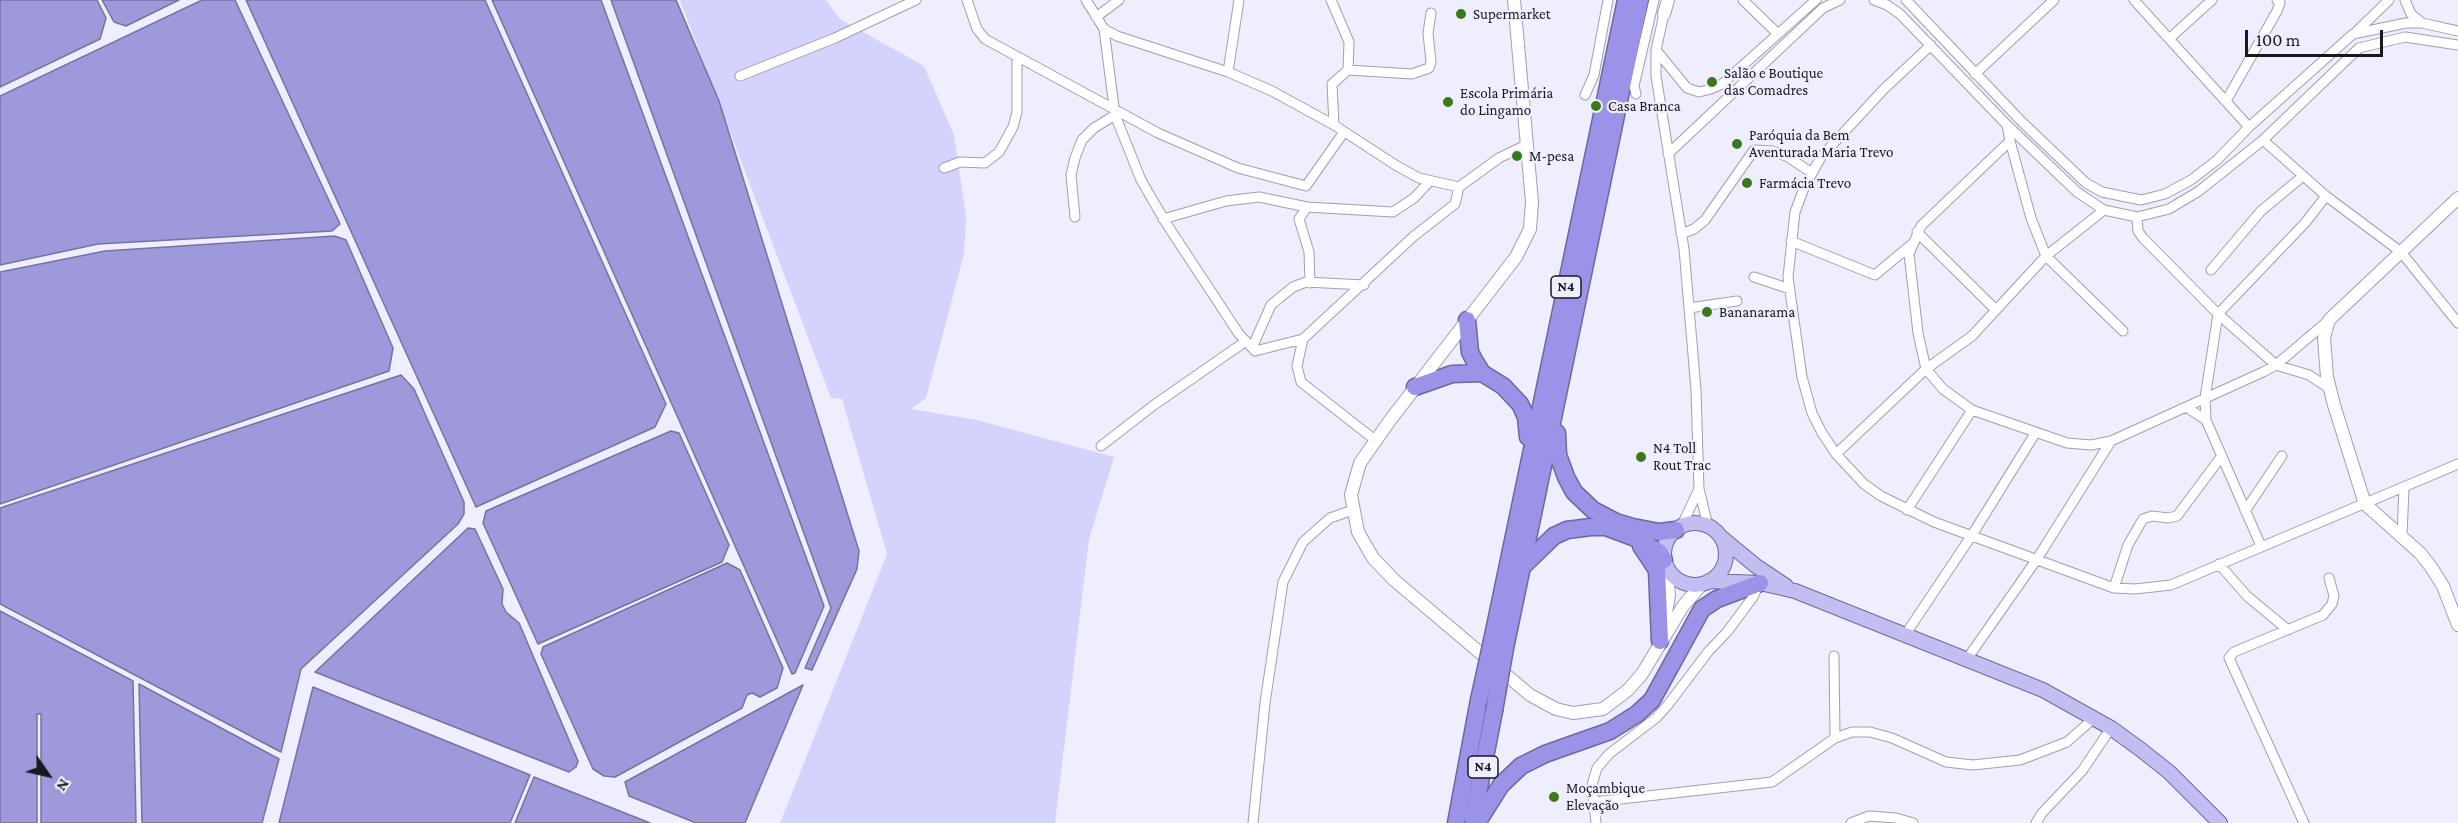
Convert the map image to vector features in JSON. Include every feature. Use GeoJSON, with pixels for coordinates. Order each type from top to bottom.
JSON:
{"type":"FeatureCollection","features":[{"type":"Feature","properties":{"kind":"highway","name":"N4"},"geometry":{"type":"LineString","coordinates":[[1472,823],[1494,711],[1499,645],[1527,465],[1626,0]]}},
{"type":"Feature","properties":{"kind":"highway","name":"N4"},"geometry":{"type":"LineString","coordinates":[[1456,823],[1479,700],[1499,645],[1522,567],[1556,417],[1640,0]]}},
{"type":"Feature","properties":{"kind":"highway"},"geometry":{"type":"LineString","coordinates":[[1467,320],[1470,352],[1482,373],[1503,386],[1520,404],[1528,425],[1527,465]]}},
{"type":"Feature","properties":{"kind":"highway"},"geometry":{"type":"LineString","coordinates":[[1415,387],[1452,374],[1482,373]]}},
{"type":"Feature","properties":{"kind":"highway"},"geometry":{"type":"LineString","coordinates":[[1556,417],[1558,455],[1574,492],[1605,518],[1616,522],[1659,532],[1678,529]]}},
{"type":"Feature","properties":{"kind":"highway"},"geometry":{"type":"LineString","coordinates":[[1522,567],[1554,536],[1567,530],[1606,527],[1651,546],[1666,564]]}},
{"type":"Feature","properties":{"kind":"highway"},"geometry":{"type":"LineString","coordinates":[[1621,532],[1642,547],[1657,570],[1660,641]]}},
{"type":"Feature","properties":{"kind":"highway"},"geometry":{"type":"LineString","coordinates":[[1477,823],[1501,785],[1521,766],[1545,754],[1610,731],[1638,714],[1652,700],[1702,609],[1758,575]]}},
{"type":"Feature","properties":{"kind":"main road"},"geometry":{"type":"LineString","coordinates":[[1514,0],[1528,144],[1532,202],[1530,229],[1516,257],[1415,387],[1360,463],[1352,495],[1358,532],[1365,546],[1394,580],[1530,695],[1556,709],[1573,713],[1595,712],[1617,700],[1642,674],[1683,606],[1720,571],[1725,556],[1713,530]]}},
{"type":"Feature","properties":{"kind":"main road"},"geometry":{"type":"LineString","coordinates":[[1664,14],[1668,0]]}},
{"type":"Feature","properties":{"kind":"main road"},"geometry":{"type":"LineString","coordinates":[[2458,198],[2329,320],[2324,338],[2324,357],[2330,389],[2365,504],[2420,553],[2444,586],[2458,625]]}},
{"type":"Feature","properties":{"kind":"main road"},"geometry":{"type":"LineString","coordinates":[[1660,641],[1670,596],[1666,543],[1678,529],[1697,524],[1713,530],[1758,575],[2043,690],[2094,718],[2111,728],[2169,772],[2220,823]]}},
{"type":"Feature","properties":{"kind":"main road"},"geometry":{"type":"LineString","coordinates":[[1666,564],[1678,580],[1686,584],[1758,575]]}},
{"type":"Feature","properties":{"kind":"street"},"geometry":{"type":"LineString","coordinates":[[740,76],[845,34],[916,0]]}},
{"type":"Feature","properties":{"kind":"street"},"geometry":{"type":"LineString","coordinates":[[967,0],[980,34],[1017,57],[1115,112],[1238,168],[1277,176],[1304,186],[1308,184],[1344,132]]}},
{"type":"Feature","properties":{"kind":"street"},"geometry":{"type":"LineString","coordinates":[[1086,0],[1104,29],[1115,112],[1141,180],[1164,219],[1255,351],[1303,339],[1364,285],[1414,236],[1455,204],[1459,187],[1499,158],[1528,144]]}},
{"type":"Feature","properties":{"kind":"street"},"geometry":{"type":"LineString","coordinates":[[1096,17],[1119,0]]}},
{"type":"Feature","properties":{"kind":"street"},"geometry":{"type":"LineString","coordinates":[[1228,72],[1239,0]]}},
{"type":"Feature","properties":{"kind":"street"},"geometry":{"type":"LineString","coordinates":[[1331,0],[1348,42],[1348,70]]}},
{"type":"Feature","properties":{"kind":"street"},"geometry":{"type":"LineString","coordinates":[[1585,95],[1594,75],[1608,0]]}},
{"type":"Feature","properties":{"kind":"street"},"geometry":{"type":"LineString","coordinates":[[1636,94],[1634,86],[1654,0]]}},
{"type":"Feature","properties":{"kind":"street"},"geometry":{"type":"LineString","coordinates":[[1743,0],[1777,33]]}},
{"type":"Feature","properties":{"kind":"street"},"geometry":{"type":"LineString","coordinates":[[1656,50],[1687,88],[1699,92],[1722,84],[1816,0]]}},
{"type":"Feature","properties":{"kind":"street"},"geometry":{"type":"LineString","coordinates":[[1668,154],[1816,15],[1840,0]]}},
{"type":"Feature","properties":{"kind":"street"},"geometry":{"type":"LineString","coordinates":[[1874,0],[1900,14],[2057,174],[2104,210],[2137,217],[2169,209],[2199,191],[2263,140],[2359,48],[2405,37],[2458,45]]}},
{"type":"Feature","properties":{"kind":"street"},"geometry":{"type":"LineString","coordinates":[[1906,0],[1975,74],[2086,183],[2120,197],[2141,200],[2165,194],[2191,180],[2217,160],[2249,127],[2389,0]]}},
{"type":"Feature","properties":{"kind":"street"},"geometry":{"type":"LineString","coordinates":[[1975,74],[2054,0]]}},
{"type":"Feature","properties":{"kind":"street"},"geometry":{"type":"LineString","coordinates":[[2134,0],[2249,127]]}},
{"type":"Feature","properties":{"kind":"street"},"geometry":{"type":"LineString","coordinates":[[2170,38],[2212,0]]}},
{"type":"Feature","properties":{"kind":"street"},"geometry":{"type":"LineString","coordinates":[[2405,0],[2411,14],[2422,23]]}},
{"type":"Feature","properties":{"kind":"street"},"geometry":{"type":"LineString","coordinates":[[2226,101],[2280,1]]}},
{"type":"Feature","properties":{"kind":"street"},"geometry":{"type":"LineString","coordinates":[[1334,125],[1332,84],[1348,70],[1412,74],[1429,69],[1431,62],[1428,33],[1431,13]]}},
{"type":"Feature","properties":{"kind":"street"},"geometry":{"type":"LineString","coordinates":[[1664,14],[1656,50],[1656,76],[1681,234],[1689,308],[1696,390],[1699,489],[1713,530]]}},
{"type":"Feature","properties":{"kind":"street"},"geometry":{"type":"LineString","coordinates":[[2353,34],[2385,26],[2422,23],[2458,31]]}},
{"type":"Feature","properties":{"kind":"street"},"geometry":{"type":"LineString","coordinates":[[1104,29],[1134,43],[1228,72],[1272,91],[1334,125],[1396,166],[1430,181],[1459,187]]}},
{"type":"Feature","properties":{"kind":"street"},"geometry":{"type":"LineString","coordinates":[[1931,45],[1834,141],[1812,173],[1795,212],[1791,241],[1790,289],[1802,377],[1812,413],[1836,454],[1864,484],[1907,510],[2114,588],[2135,589],[2171,585],[2458,464]]}},
{"type":"Feature","properties":{"kind":"street"},"geometry":{"type":"LineString","coordinates":[[944,168],[960,162],[986,163],[999,152],[1013,127],[1017,112],[1017,57]]}},
{"type":"Feature","properties":{"kind":"street"},"geometry":{"type":"LineString","coordinates":[[1075,217],[1071,175],[1075,158],[1082,140],[1115,112]]}},
{"type":"Feature","properties":{"kind":"street"},"geometry":{"type":"LineString","coordinates":[[2007,125],[2031,218],[2046,256],[2123,331]]}},
{"type":"Feature","properties":{"kind":"street"},"geometry":{"type":"LineString","coordinates":[[2263,140],[2326,196],[2401,252],[2458,323]]}},
{"type":"Feature","properties":{"kind":"street"},"geometry":{"type":"LineString","coordinates":[[2010,141],[1917,232],[1912,244],[1909,266],[1926,369],[1943,389],[1972,410],[2067,443],[2091,445],[2111,441],[2276,364],[2329,320]]}},
{"type":"Feature","properties":{"kind":"street"},"geometry":{"type":"LineString","coordinates":[[1681,234],[1694,229],[1705,220],[1754,150],[1773,151],[1788,157],[1812,173]]}},
{"type":"Feature","properties":{"kind":"street"},"geometry":{"type":"LineString","coordinates":[[2211,270],[2262,211],[2303,176]]}},
{"type":"Feature","properties":{"kind":"street"},"geometry":{"type":"LineString","coordinates":[[1164,219],[1241,198],[1259,197],[1307,207],[1393,212],[1414,198],[1430,181]]}},
{"type":"Feature","properties":{"kind":"street"},"geometry":{"type":"LineString","coordinates":[[2261,546],[2206,420],[2205,398],[2218,314],[2305,223],[2326,196]]}},
{"type":"Feature","properties":{"kind":"street"},"geometry":{"type":"LineString","coordinates":[[1307,207],[1299,219],[1309,252],[1310,283]]}},
{"type":"Feature","properties":{"kind":"street"},"geometry":{"type":"LineString","coordinates":[[1836,454],[1926,369],[1972,336],[2046,256],[2104,210]]}},
{"type":"Feature","properties":{"kind":"street"},"geometry":{"type":"LineString","coordinates":[[2137,217],[2138,231],[2143,238],[2218,314],[2276,364],[2308,375],[2330,389]]}},
{"type":"Feature","properties":{"kind":"street"},"geometry":{"type":"LineString","coordinates":[[1917,232],[1996,310]]}},
{"type":"Feature","properties":{"kind":"street"},"geometry":{"type":"LineString","coordinates":[[1791,241],[1875,275],[1912,244]]}},
{"type":"Feature","properties":{"kind":"street"},"geometry":{"type":"LineString","coordinates":[[1754,278],[1790,289]]}},
{"type":"Feature","properties":{"kind":"street"},"geometry":{"type":"LineString","coordinates":[[1101,446],[1154,405],[1249,344],[1270,305],[1293,287],[1310,283],[1364,285]]}},
{"type":"Feature","properties":{"kind":"street"},"geometry":{"type":"LineString","coordinates":[[1689,308],[1737,302]]}},
{"type":"Feature","properties":{"kind":"street"},"geometry":{"type":"LineString","coordinates":[[1303,339],[1297,366],[1301,382],[1375,440]]}},
{"type":"Feature","properties":{"kind":"street"},"geometry":{"type":"LineString","coordinates":[[2186,407],[2206,420]]}},
{"type":"Feature","properties":{"kind":"street"},"geometry":{"type":"LineString","coordinates":[[1907,510],[1972,410]]}},
{"type":"Feature","properties":{"kind":"street"},"geometry":{"type":"LineString","coordinates":[[1905,635],[1972,535],[2036,432]]}},
{"type":"Feature","properties":{"kind":"street"},"geometry":{"type":"LineString","coordinates":[[1967,659],[2037,559],[2111,441]]}},
{"type":"Feature","properties":{"kind":"street"},"geometry":{"type":"LineString","coordinates":[[2245,511],[2282,456]]}},
{"type":"Feature","properties":{"kind":"street"},"geometry":{"type":"LineString","coordinates":[[2114,588],[2128,545],[2144,519],[2152,516],[2168,518],[2177,516],[2221,458]]}},
{"type":"Feature","properties":{"kind":"street"},"geometry":{"type":"LineString","coordinates":[[2402,536],[2404,488]]}},
{"type":"Feature","properties":{"kind":"street"},"geometry":{"type":"LineString","coordinates":[[1678,529],[1699,489]]}},
{"type":"Feature","properties":{"kind":"street"},"geometry":{"type":"LineString","coordinates":[[1253,823],[1265,703],[1283,582],[1303,542],[1330,518],[1353,510]]}},
{"type":"Feature","properties":{"kind":"street"},"geometry":{"type":"LineString","coordinates":[[2219,564],[2247,596],[2288,630]]}},
{"type":"Feature","properties":{"kind":"street"},"geometry":{"type":"LineString","coordinates":[[1596,823],[1592,786],[1597,768],[1609,754],[1656,718],[1667,705],[1753,597],[1758,575]]}},
{"type":"Feature","properties":{"kind":"street"},"geometry":{"type":"LineString","coordinates":[[2304,823],[2229,658],[2234,652],[2328,611],[2334,596],[2329,578]]}},
{"type":"Feature","properties":{"kind":"street"},"geometry":{"type":"LineString","coordinates":[[1834,656],[1835,738]]}},
{"type":"Feature","properties":{"kind":"street"},"geometry":{"type":"LineString","coordinates":[[1594,802],[1772,782],[1835,738],[1852,732],[1870,732],[1946,762],[1973,765],[1997,763],[2042,753],[2067,741],[2094,718]]}},
{"type":"Feature","properties":{"kind":"street"},"geometry":{"type":"LineString","coordinates":[[2036,823],[2042,813],[2082,771],[2111,728]]}},
{"type":"Feature","properties":{"kind":"street"},"geometry":{"type":"LineString","coordinates":[[1851,823],[1869,816],[1896,818],[1913,823]]}},
{"type":"Feature","properties":{"kind":"shaded area"},"geometry":{"type":"Polygon","coordinates":[[[0,0],[97,0],[106,18],[100,39],[0,87],[0,0]]]}},
{"type":"Feature","properties":{"kind":"shaded area"},"geometry":{"type":"Polygon","coordinates":[[[102,0],[179,0],[126,26],[114,22],[102,0]]]}},
{"type":"Feature","properties":{"kind":"shaded area"},"geometry":{"type":"Polygon","coordinates":[[[202,0],[235,0],[340,224],[332,231],[98,244],[0,265],[0,96],[202,0]]]}},
{"type":"Feature","properties":{"kind":"shaded area"},"geometry":{"type":"Polygon","coordinates":[[[246,0],[485,0],[666,404],[655,427],[476,507],[246,0]]]}},
{"type":"Feature","properties":{"kind":"shaded area"},"geometry":{"type":"Polygon","coordinates":[[[492,0],[601,0],[824,606],[795,673],[792,674],[492,0]]]}},
{"type":"Feature","properties":{"kind":"shaded area"},"geometry":{"type":"Polygon","coordinates":[[[611,0],[676,0],[719,101],[859,551],[857,569],[812,670],[805,668],[831,608],[611,0]]]}},
{"type":"Feature","properties":{"kind":"shaded area"},"geometry":{"type":"Polygon","coordinates":[[[680,0],[826,0],[840,19],[924,66],[954,135],[966,217],[964,254],[926,398],[911,409],[977,420],[1114,457],[1089,539],[1055,823],[780,823],[887,554],[842,399],[831,398],[680,0]]]}},
{"type":"Feature","properties":{"kind":"shaded area"},"geometry":{"type":"Polygon","coordinates":[[[335,236],[346,240],[393,348],[389,371],[0,504],[0,272],[105,251],[335,236]]]}},
{"type":"Feature","properties":{"kind":"shaded area"},"geometry":{"type":"Polygon","coordinates":[[[401,375],[414,389],[464,502],[464,514],[458,524],[301,669],[281,752],[0,604],[0,508],[401,375]]]}},
{"type":"Feature","properties":{"kind":"shaded area"},"geometry":{"type":"Polygon","coordinates":[[[671,431],[679,433],[729,545],[722,562],[538,644],[483,523],[486,511],[671,431]]]}},
{"type":"Feature","properties":{"kind":"shaded area"},"geometry":{"type":"Polygon","coordinates":[[[468,528],[475,529],[503,589],[502,604],[506,612],[519,623],[578,761],[576,767],[569,772],[315,672],[468,528]]]}},
{"type":"Feature","properties":{"kind":"shaded area"},"geometry":{"type":"Polygon","coordinates":[[[727,563],[740,570],[783,668],[777,688],[760,697],[752,693],[747,695],[742,708],[615,777],[604,776],[593,769],[541,654],[543,647],[727,563]]]}},
{"type":"Feature","properties":{"kind":"shaded area"},"geometry":{"type":"Polygon","coordinates":[[[0,611],[133,681],[136,823],[41,823],[41,714],[37,714],[37,823],[0,823],[0,611]]]}},
{"type":"Feature","properties":{"kind":"shaded area"},"geometry":{"type":"Polygon","coordinates":[[[139,684],[279,759],[262,823],[142,823],[139,684]]]}},
{"type":"Feature","properties":{"kind":"shaded area"},"geometry":{"type":"Polygon","coordinates":[[[803,685],[745,823],[696,823],[629,796],[625,782],[803,685]]]}},
{"type":"Feature","properties":{"kind":"shaded area"},"geometry":{"type":"Polygon","coordinates":[[[313,687],[530,775],[510,823],[279,823],[313,687]]]}},
{"type":"Feature","properties":{"kind":"shaded area"},"geometry":{"type":"Polygon","coordinates":[[[534,777],[650,823],[515,823],[534,777]]]}},
{"type":"Feature","properties":{"kind":"place","name":"Supermarket"},"geometry":{"type":"Point","coordinates":[1461,14]}},
{"type":"Feature","properties":{"kind":"place","name":"Salão e Boutique das Comadres"},"geometry":{"type":"Point","coordinates":[1712,82]}},
{"type":"Feature","properties":{"kind":"place","name":"Escola Primária do Lingamo"},"geometry":{"type":"Point","coordinates":[1448,102]}},
{"type":"Feature","properties":{"kind":"place","name":"Casa Branca"},"geometry":{"type":"Point","coordinates":[1596,106]}},
{"type":"Feature","properties":{"kind":"place","name":"Paróquia da Bem Aventurada Maria Trevo"},"geometry":{"type":"Point","coordinates":[1737,144]}},
{"type":"Feature","properties":{"kind":"place","name":"M-pesa"},"geometry":{"type":"Point","coordinates":[1517,156]}},
{"type":"Feature","properties":{"kind":"place","name":"Farmácia Trevo"},"geometry":{"type":"Point","coordinates":[1747,183]}},
{"type":"Feature","properties":{"kind":"place","name":"Bananarama"},"geometry":{"type":"Point","coordinates":[1707,312]}},
{"type":"Feature","properties":{"kind":"place","name":"N4 Toll Rout Trac"},"geometry":{"type":"Point","coordinates":[1641,457]}},
{"type":"Feature","properties":{"kind":"place","name":"Moçambique Elevação"},"geometry":{"type":"Point","coordinates":[1554,797]}}]}
